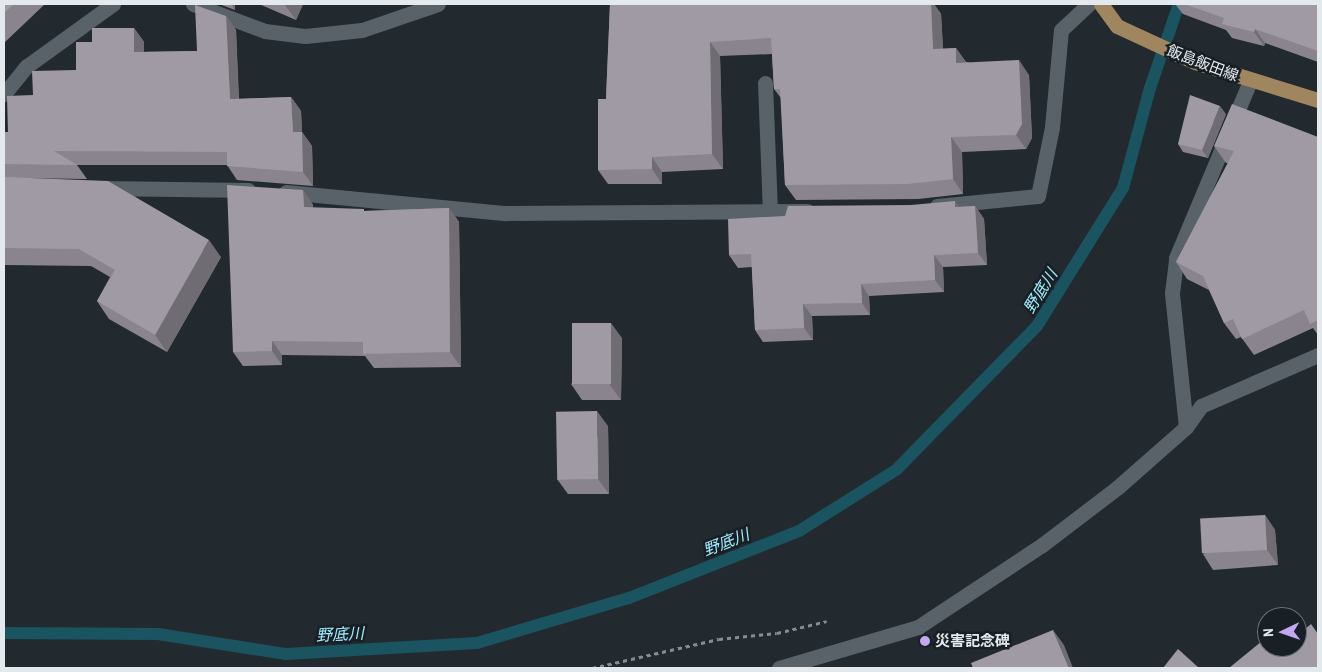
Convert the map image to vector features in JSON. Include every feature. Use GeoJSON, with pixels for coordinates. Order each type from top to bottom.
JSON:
{"type":"FeatureCollection","features":[{"type":"Feature","properties":{"kind":"main road","name":"飯島飯田線"},"geometry":{"type":"LineString","coordinates":[[1101,4],[1117,26],[1195,62],[1250,81],[1318,100]]}},
{"type":"Feature","properties":{"kind":"street"},"geometry":{"type":"LineString","coordinates":[[4,94],[27,66],[113,4]]}},
{"type":"Feature","properties":{"kind":"street"},"geometry":{"type":"LineString","coordinates":[[192,4],[265,31],[304,36],[362,30],[438,4]]}},
{"type":"Feature","properties":{"kind":"street"},"geometry":{"type":"LineString","coordinates":[[919,208],[1038,196],[1052,126],[1062,30],[1089,4]]}},
{"type":"Feature","properties":{"kind":"street"},"geometry":{"type":"LineString","coordinates":[[1186,427],[1172,292],[1176,258],[1250,81]]}},
{"type":"Feature","properties":{"kind":"street"},"geometry":{"type":"LineString","coordinates":[[765,83],[770,212]]}},
{"type":"Feature","properties":{"kind":"street"},"geometry":{"type":"LineString","coordinates":[[82,188],[257,190],[506,214],[820,211]]}},
{"type":"Feature","properties":{"kind":"street"},"geometry":{"type":"LineString","coordinates":[[779,668],[918,627],[1042,545],[1118,487],[1186,427],[1201,406],[1318,356]]}},
{"type":"Feature","properties":{"kind":"path"},"geometry":{"type":"LineString","coordinates":[[592,668],[719,639],[777,633],[832,620]]}},
{"type":"Feature","properties":{"kind":"building"},"geometry":{"type":"Polygon","coordinates":[[[4,4],[14,4],[4,13],[4,4]]]}},
{"type":"Feature","properties":{"kind":"building"},"geometry":{"type":"Polygon","coordinates":[[[610,4],[931,4],[933,49],[956,48],[956,63],[1019,60],[1022,124],[1016,135],[951,137],[953,179],[908,184],[785,185],[780,89],[774,89],[771,38],[710,42],[712,154],[652,157],[652,169],[598,170],[598,99],[606,99],[610,4]]]}},
{"type":"Feature","properties":{"kind":"building"},"geometry":{"type":"Polygon","coordinates":[[[1184,4],[1318,4],[1318,51],[1255,29],[1254,32],[1222,24],[1224,18],[1184,4]]]}},
{"type":"Feature","properties":{"kind":"building"},"geometry":{"type":"Polygon","coordinates":[[[195,5],[226,16],[230,99],[291,97],[293,132],[302,132],[303,172],[227,166],[227,152],[54,151],[77,165],[4,164],[4,132],[8,132],[7,96],[33,95],[32,71],[76,70],[76,42],[92,42],[92,28],[134,28],[134,52],[197,51],[195,5]]]}},
{"type":"Feature","properties":{"kind":"building"},"geometry":{"type":"Polygon","coordinates":[[[1190,95],[1220,106],[1202,150],[1178,144],[1190,95]]]}},
{"type":"Feature","properties":{"kind":"building"},"geometry":{"type":"Polygon","coordinates":[[[1232,104],[1318,137],[1318,320],[1310,324],[1304,310],[1242,339],[1233,319],[1224,323],[1203,276],[1176,262],[1234,151],[1214,146],[1232,104]]]}},
{"type":"Feature","properties":{"kind":"building"},"geometry":{"type":"Polygon","coordinates":[[[4,177],[108,181],[209,240],[155,335],[97,301],[115,270],[79,249],[4,248],[4,177]]]}},
{"type":"Feature","properties":{"kind":"building"},"geometry":{"type":"Polygon","coordinates":[[[227,185],[303,190],[304,207],[364,209],[364,211],[449,208],[450,352],[363,354],[363,342],[272,341],[272,351],[233,352],[227,185]]]}},
{"type":"Feature","properties":{"kind":"building"},"geometry":{"type":"Polygon","coordinates":[[[955,201],[955,207],[975,206],[978,253],[934,255],[935,280],[861,284],[862,303],[803,304],[804,328],[755,330],[751,254],[729,255],[728,219],[785,216],[788,206],[911,205],[955,201]]]}},
{"type":"Feature","properties":{"kind":"building"},"geometry":{"type":"Polygon","coordinates":[[[572,323],[611,323],[611,384],[572,384],[572,323]]]}},
{"type":"Feature","properties":{"kind":"building"},"geometry":{"type":"Polygon","coordinates":[[[597,411],[598,479],[557,480],[556,412],[597,411]]]}},
{"type":"Feature","properties":{"kind":"building"},"geometry":{"type":"Polygon","coordinates":[[[1265,515],[1267,550],[1202,553],[1200,518],[1265,515]]]}},
{"type":"Feature","properties":{"kind":"building"},"geometry":{"type":"Polygon","coordinates":[[[1311,624],[1318,634],[1318,668],[1229,668],[1257,645],[1257,657],[1307,657],[1307,627],[1311,624]]]}},
{"type":"Feature","properties":{"kind":"building"},"geometry":{"type":"Polygon","coordinates":[[[1053,630],[1069,668],[973,668],[971,663],[1053,630]]]}},
{"type":"Feature","properties":{"kind":"building"},"geometry":{"type":"Polygon","coordinates":[[[1178,649],[1199,668],[1163,668],[1178,649]]]}},
{"type":"Feature","properties":{"kind":"waterway","name":"野底川"},"geometry":{"type":"LineString","coordinates":[[4,633],[158,634],[286,654],[477,643],[629,598],[799,531],[896,470],[1037,326],[1123,188],[1150,88],[1179,4]]}},
{"type":"Feature","properties":{"kind":"place","name":"災害記念碑"},"geometry":{"type":"Point","coordinates":[925,641]}}]}
